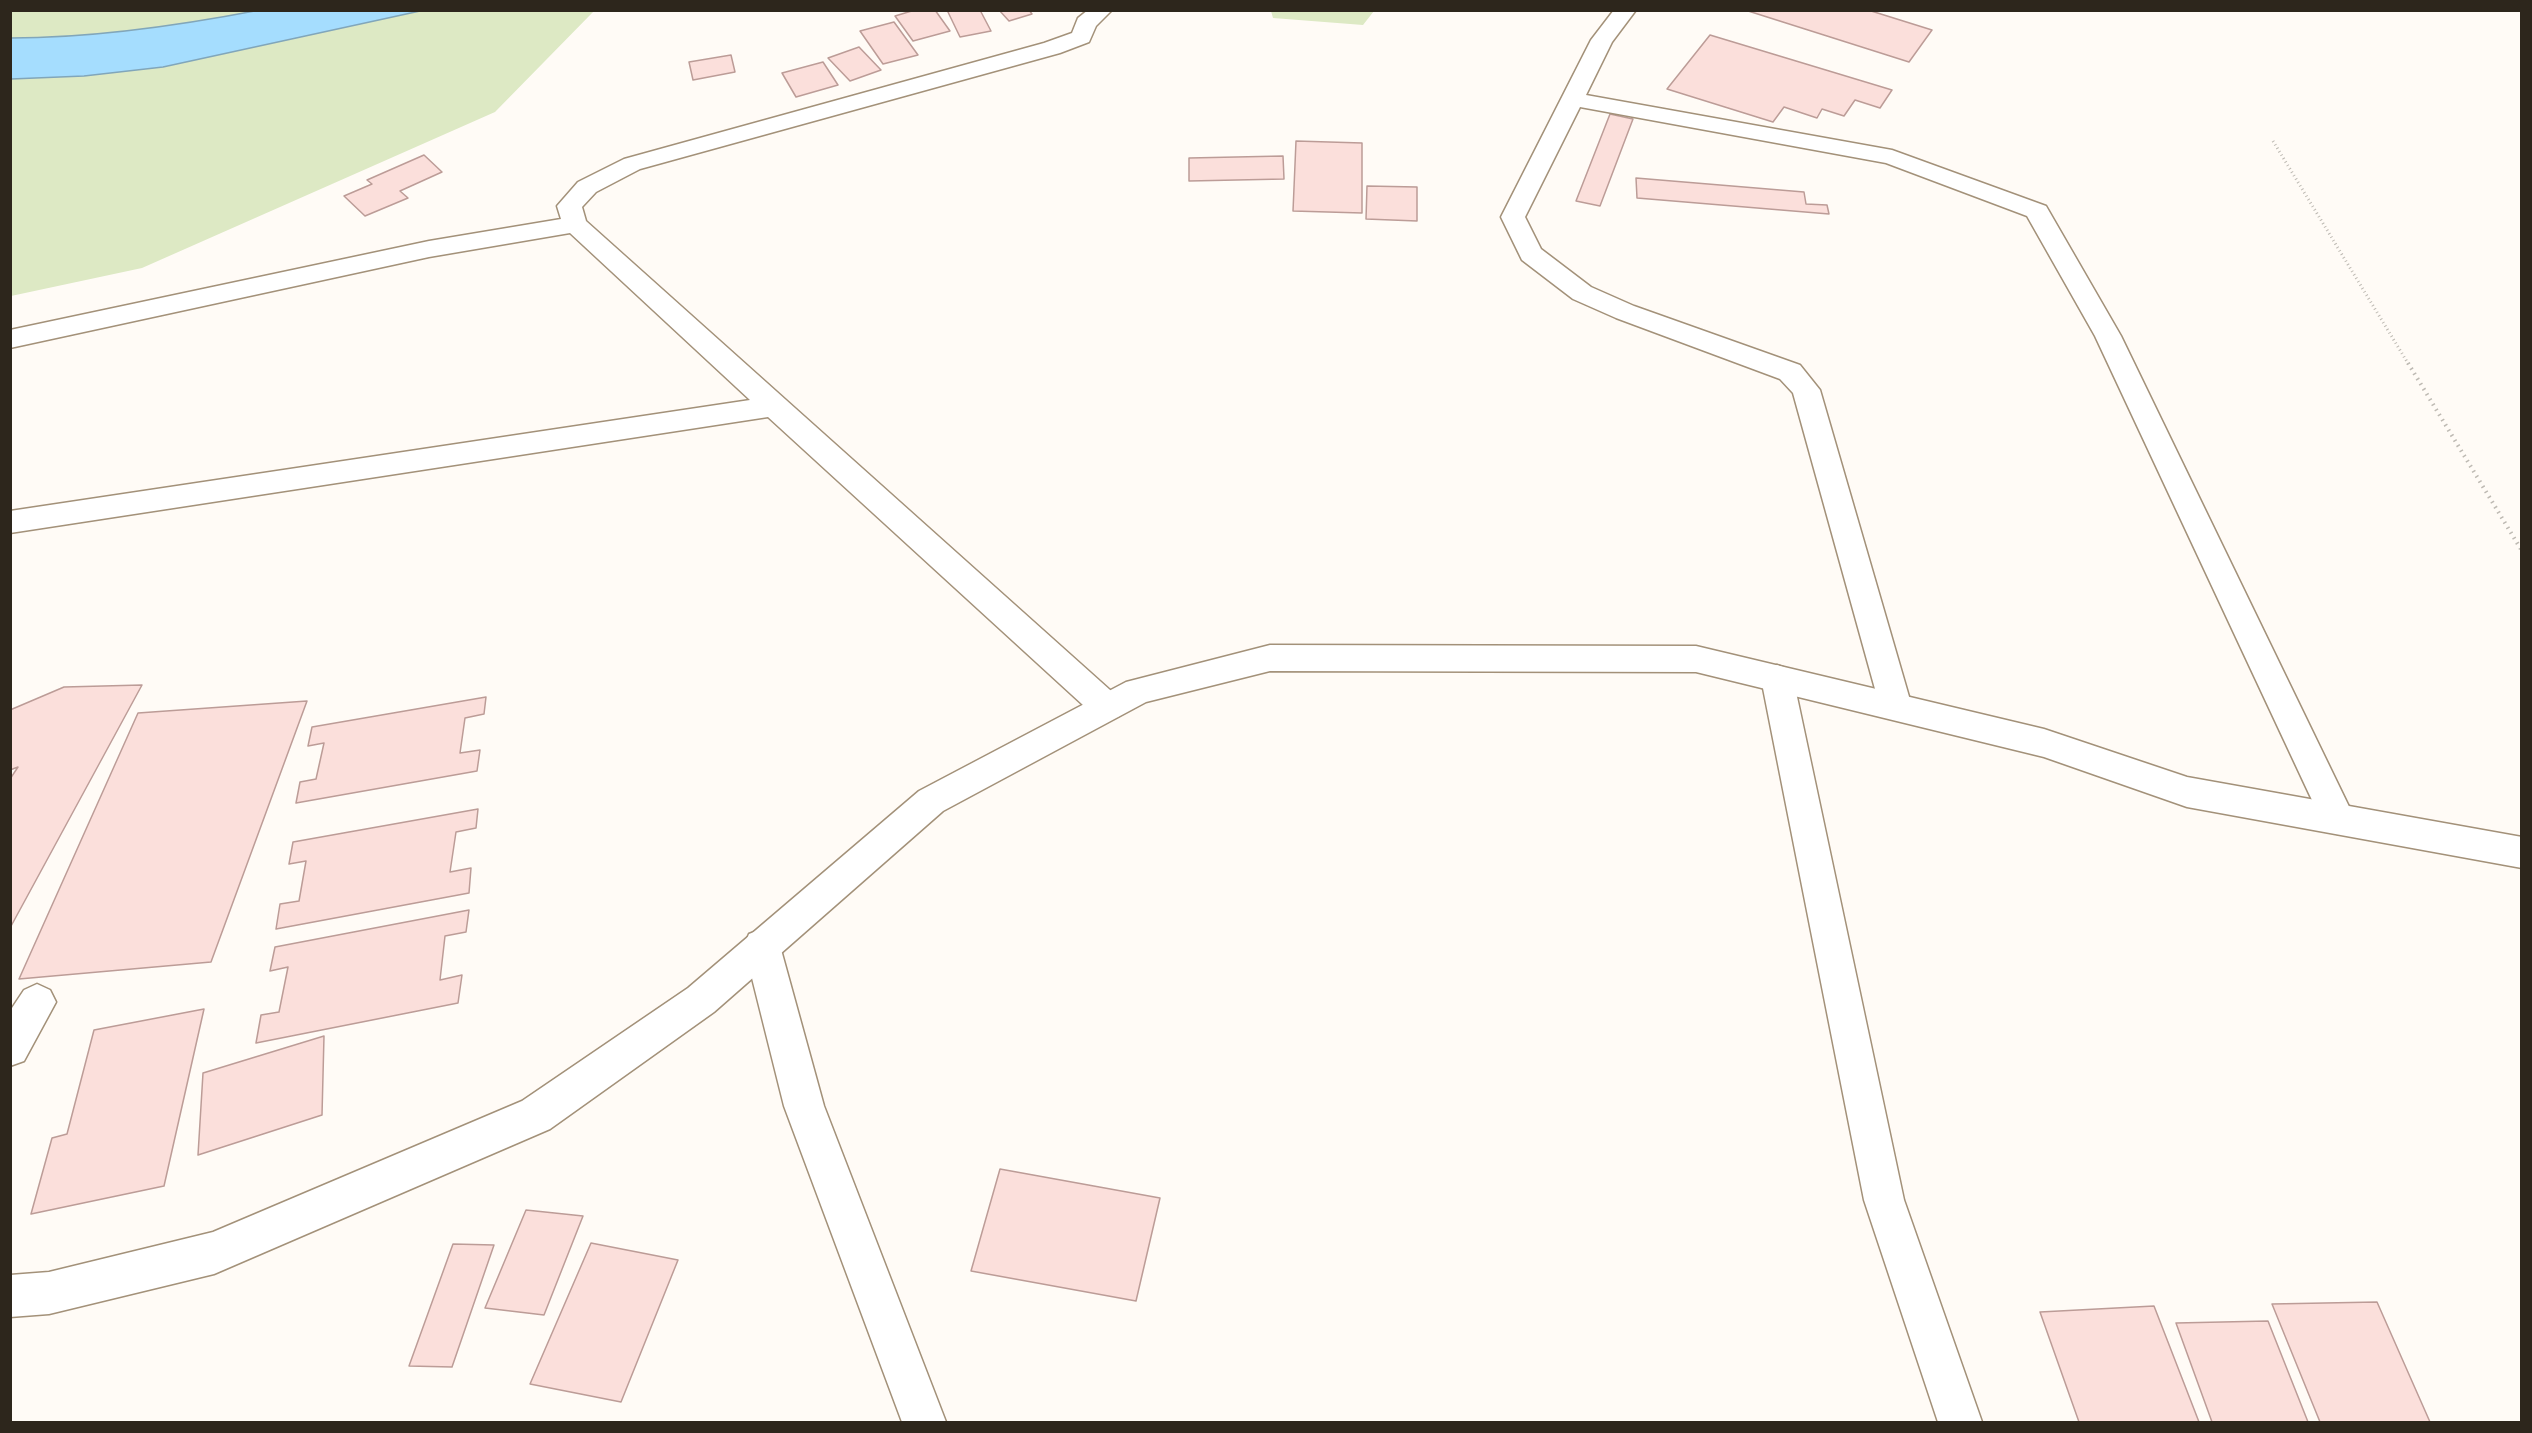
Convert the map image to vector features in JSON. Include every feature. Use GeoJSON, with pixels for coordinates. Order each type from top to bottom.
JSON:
{"type":"FeatureCollection","features":[{"type":"Feature","properties":{"kind":"street"},"geometry":{"type":"LineString","coordinates":[[1102,10],[1086,23],[1081,37],[1052,48],[632,164],[587,187],[570,206],[575,224],[1107,707]]}},
{"type":"Feature","properties":{"kind":"street"},"geometry":{"type":"LineString","coordinates":[[1626,10],[1602,40],[1513,217],[1531,254],[1582,293],[1625,312],[1790,372],[1806,390],[1896,707]]}},
{"type":"Feature","properties":{"kind":"street"},"geometry":{"type":"LineString","coordinates":[[1573,99],[1892,157],[2037,211],[2108,336],[2338,819]]}},
{"type":"Feature","properties":{"kind":"street"},"geometry":{"type":"LineString","coordinates":[[10,339],[429,249],[575,224]]}},
{"type":"Feature","properties":{"kind":"street"},"geometry":{"type":"LineString","coordinates":[[10,522],[774,406]]}},
{"type":"Feature","properties":{"kind":"street"},"geometry":{"type":"LineString","coordinates":[[10,1296],[49,1293],[214,1253],[536,1115],[701,1000],[931,801],[1138,691],[1270,658],[1696,659],[2044,743],[2187,792],[2522,853]]}},
{"type":"Feature","properties":{"kind":"street"},"geometry":{"type":"LineString","coordinates":[[1777,678],[1884,1200],[1960,1422]]}},
{"type":"Feature","properties":{"kind":"street"},"geometry":{"type":"LineString","coordinates":[[762,946],[804,1106],[924,1422]]}},
{"type":"Feature","properties":{"kind":"street"},"geometry":{"type":"LineString","coordinates":[[10,1048],[37,1002]]}},
{"type":"Feature","properties":{"kind":"path"},"geometry":{"type":"LineString","coordinates":[[2273,141],[2522,551]]}},
{"type":"Feature","properties":{"kind":"green space"},"geometry":{"type":"Polygon","coordinates":[[[1271,10],[1374,11],[1363,25],[1273,18],[1271,10]]]}},
{"type":"Feature","properties":{"kind":"green space"},"geometry":{"type":"Polygon","coordinates":[[[11,11],[594,11],[495,112],[142,268],[11,296],[11,11]]]}},
{"type":"Feature","properties":{"kind":"water"},"geometry":{"type":"Polygon","coordinates":[[[260,10],[420,11],[163,67],[84,76],[11,79],[11,38],[73,36],[136,30],[260,10]]]}},
{"type":"Feature","properties":{"kind":"building"},"geometry":{"type":"Polygon","coordinates":[[[915,10],[935,10],[950,31],[913,41],[895,16],[915,10]]]}},
{"type":"Feature","properties":{"kind":"building"},"geometry":{"type":"Polygon","coordinates":[[[947,10],[980,10],[991,31],[960,37],[947,10]]]}},
{"type":"Feature","properties":{"kind":"building"},"geometry":{"type":"Polygon","coordinates":[[[999,10],[1029,10],[1032,14],[1009,21],[999,10]]]}},
{"type":"Feature","properties":{"kind":"building"},"geometry":{"type":"Polygon","coordinates":[[[1745,10],[1868,10],[1932,30],[1909,62],[1745,10]]]}},
{"type":"Feature","properties":{"kind":"building"},"geometry":{"type":"Polygon","coordinates":[[[894,22],[918,55],[883,64],[860,31],[894,22]]]}},
{"type":"Feature","properties":{"kind":"building"},"geometry":{"type":"Polygon","coordinates":[[[1710,35],[1892,90],[1880,108],[1855,100],[1844,116],[1822,109],[1817,118],[1784,107],[1773,122],[1667,89],[1710,35]]]}},
{"type":"Feature","properties":{"kind":"building"},"geometry":{"type":"Polygon","coordinates":[[[859,47],[881,70],[850,81],[828,58],[859,47]]]}},
{"type":"Feature","properties":{"kind":"building"},"geometry":{"type":"Polygon","coordinates":[[[731,55],[735,72],[693,80],[689,62],[731,55]]]}},
{"type":"Feature","properties":{"kind":"building"},"geometry":{"type":"Polygon","coordinates":[[[823,62],[838,85],[796,97],[782,73],[823,62]]]}},
{"type":"Feature","properties":{"kind":"building"},"geometry":{"type":"Polygon","coordinates":[[[1610,114],[1633,119],[1600,206],[1576,201],[1610,114]]]}},
{"type":"Feature","properties":{"kind":"building"},"geometry":{"type":"Polygon","coordinates":[[[1296,141],[1362,143],[1362,213],[1293,211],[1296,141]]]}},
{"type":"Feature","properties":{"kind":"building"},"geometry":{"type":"Polygon","coordinates":[[[424,155],[442,172],[400,191],[408,198],[365,216],[344,196],[372,184],[367,180],[424,155]]]}},
{"type":"Feature","properties":{"kind":"building"},"geometry":{"type":"Polygon","coordinates":[[[1283,156],[1284,179],[1189,181],[1189,158],[1283,156]]]}},
{"type":"Feature","properties":{"kind":"building"},"geometry":{"type":"Polygon","coordinates":[[[1636,178],[1804,192],[1806,204],[1827,205],[1829,214],[1637,198],[1636,178]]]}},
{"type":"Feature","properties":{"kind":"building"},"geometry":{"type":"Polygon","coordinates":[[[1367,186],[1417,187],[1417,221],[1366,219],[1367,186]]]}},
{"type":"Feature","properties":{"kind":"building"},"geometry":{"type":"Polygon","coordinates":[[[142,685],[10,928],[10,779],[18,767],[10,770],[10,710],[64,687],[142,685]]]}},
{"type":"Feature","properties":{"kind":"building"},"geometry":{"type":"Polygon","coordinates":[[[486,697],[484,714],[465,718],[460,753],[480,750],[477,771],[296,803],[300,782],[316,779],[324,743],[308,746],[312,727],[486,697]]]}},
{"type":"Feature","properties":{"kind":"building"},"geometry":{"type":"Polygon","coordinates":[[[307,701],[211,962],[19,979],[138,713],[307,701]]]}},
{"type":"Feature","properties":{"kind":"building"},"geometry":{"type":"Polygon","coordinates":[[[478,809],[476,828],[456,832],[450,872],[471,868],[469,893],[276,929],[280,904],[299,901],[306,861],[289,864],[293,842],[478,809]]]}},
{"type":"Feature","properties":{"kind":"building"},"geometry":{"type":"Polygon","coordinates":[[[469,910],[466,932],[445,936],[440,980],[462,975],[458,1003],[256,1043],[261,1015],[279,1012],[288,967],[270,971],[275,947],[469,910]]]}},
{"type":"Feature","properties":{"kind":"building"},"geometry":{"type":"Polygon","coordinates":[[[204,1009],[164,1186],[31,1214],[52,1138],[67,1134],[94,1030],[204,1009]]]}},
{"type":"Feature","properties":{"kind":"building"},"geometry":{"type":"Polygon","coordinates":[[[324,1036],[322,1115],[198,1155],[203,1073],[324,1036]]]}},
{"type":"Feature","properties":{"kind":"building"},"geometry":{"type":"Polygon","coordinates":[[[1000,1169],[1160,1198],[1136,1301],[971,1271],[1000,1169]]]}},
{"type":"Feature","properties":{"kind":"building"},"geometry":{"type":"Polygon","coordinates":[[[526,1210],[583,1216],[544,1315],[485,1308],[526,1210]]]}},
{"type":"Feature","properties":{"kind":"building"},"geometry":{"type":"Polygon","coordinates":[[[591,1243],[678,1260],[621,1402],[530,1384],[591,1243]]]}},
{"type":"Feature","properties":{"kind":"building"},"geometry":{"type":"Polygon","coordinates":[[[453,1244],[494,1245],[452,1367],[409,1366],[453,1244]]]}},
{"type":"Feature","properties":{"kind":"building"},"geometry":{"type":"Polygon","coordinates":[[[2377,1302],[2430,1422],[2320,1422],[2272,1304],[2377,1302]]]}},
{"type":"Feature","properties":{"kind":"building"},"geometry":{"type":"Polygon","coordinates":[[[2154,1306],[2199,1422],[2079,1422],[2040,1312],[2154,1306]]]}},
{"type":"Feature","properties":{"kind":"building"},"geometry":{"type":"Polygon","coordinates":[[[2268,1321],[2308,1422],[2212,1422],[2176,1323],[2268,1321]]]}}]}
